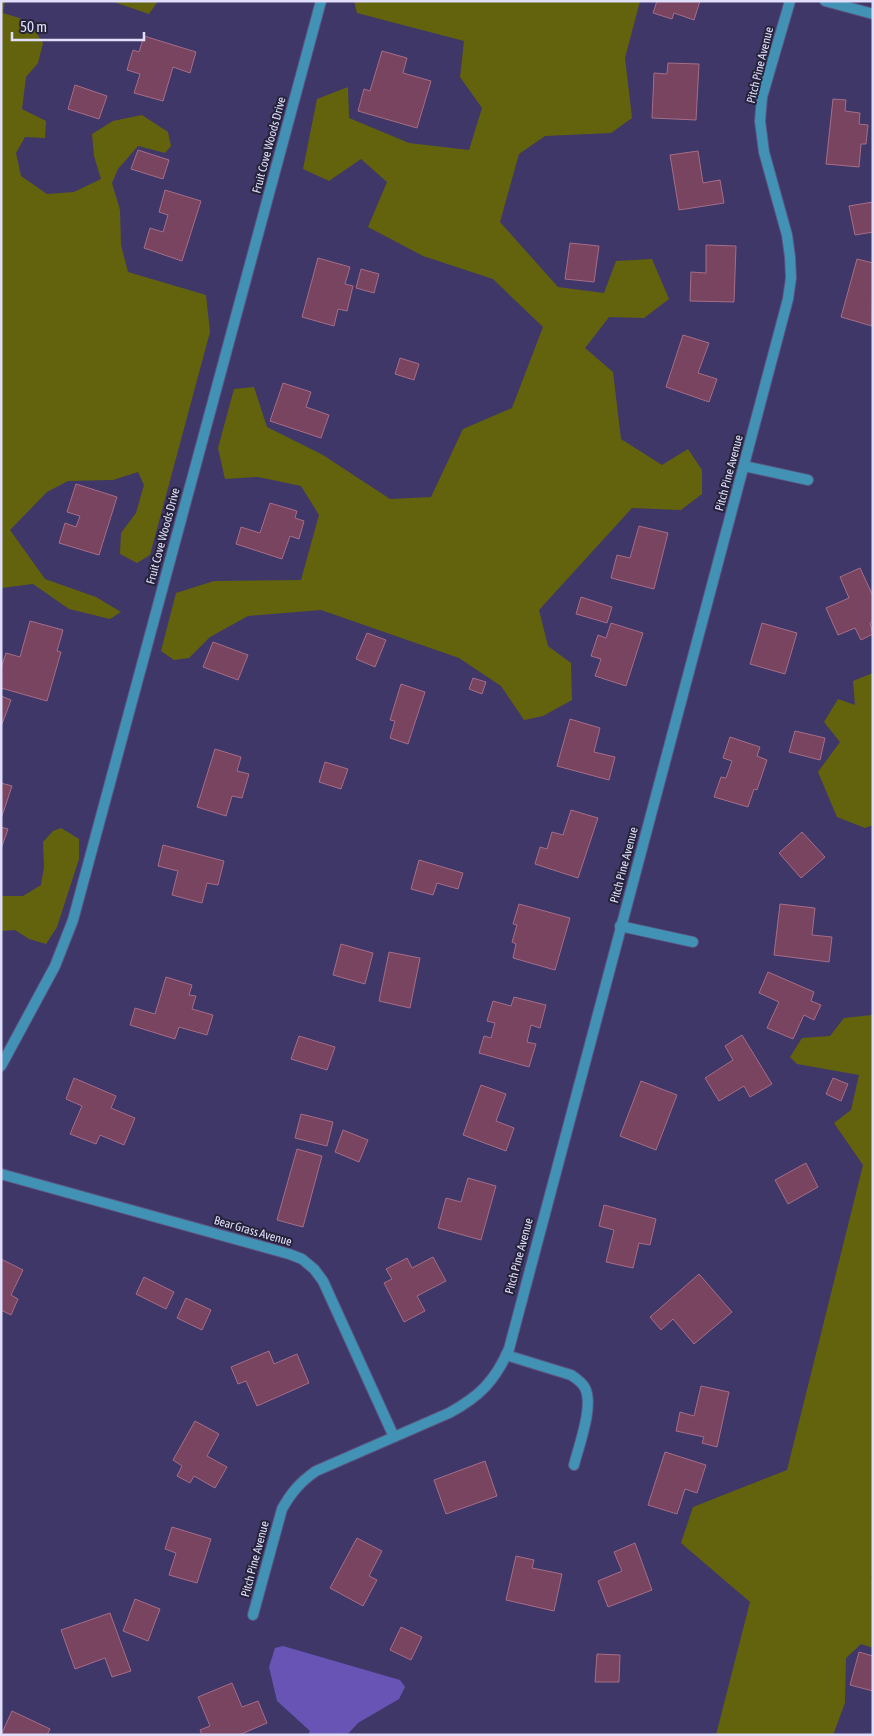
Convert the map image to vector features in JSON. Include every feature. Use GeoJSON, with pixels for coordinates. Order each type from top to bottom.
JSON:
{"type":"FeatureCollection","features":[{"type":"Feature","properties":{"kind":"street","name":"Fruit Cove Woods Drive"},"geometry":{"type":"LineString","coordinates":[[1,1066],[55,966],[73,920],[321,1]]}},
{"type":"Feature","properties":{"kind":"street","name":"Pitch Pine Avenue"},"geometry":{"type":"LineString","coordinates":[[253,1615],[282,1509],[290,1494],[302,1481],[316,1471],[394,1438],[469,1402],[486,1387],[500,1369],[506,1355],[784,320],[791,278],[790,257],[787,235],[764,152],[760,121],[762,97],[790,1]]}},
{"type":"Feature","properties":{"kind":"street"},"geometry":{"type":"LineString","coordinates":[[825,1],[873,14]]}},
{"type":"Feature","properties":{"kind":"street"},"geometry":{"type":"LineString","coordinates":[[744,466],[808,480]]}},
{"type":"Feature","properties":{"kind":"street"},"geometry":{"type":"LineString","coordinates":[[620,926],[693,942]]}},
{"type":"Feature","properties":{"kind":"street","name":"Bear Grass Avenue"},"geometry":{"type":"LineString","coordinates":[[1,1174],[249,1242],[302,1259],[314,1269],[323,1281],[394,1438]]}},
{"type":"Feature","properties":{"kind":"street"},"geometry":{"type":"LineString","coordinates":[[506,1355],[571,1375],[580,1381],[585,1389],[588,1398],[588,1408],[574,1465]]}},
{"type":"Feature","properties":{"kind":"shaded area"},"geometry":{"type":"Polygon","coordinates":[[[1,1],[5,1],[3,13],[29,21],[43,43],[38,63],[26,77],[22,109],[46,121],[45,138],[25,137],[16,153],[21,176],[47,194],[74,192],[101,179],[94,156],[92,134],[113,121],[142,115],[168,132],[171,146],[165,153],[138,146],[118,169],[112,183],[120,210],[121,245],[128,272],[206,295],[210,332],[150,555],[137,563],[120,554],[121,533],[136,513],[144,485],[138,472],[113,480],[68,481],[47,492],[10,530],[45,579],[96,597],[121,612],[110,619],[69,609],[33,584],[1,588],[1,1]]]}},
{"type":"Feature","properties":{"kind":"shaded area"},"geometry":{"type":"Polygon","coordinates":[[[111,1],[158,1],[149,14],[111,1]]]}},
{"type":"Feature","properties":{"kind":"shaded area"},"geometry":{"type":"Polygon","coordinates":[[[354,1],[640,1],[625,58],[632,118],[611,133],[545,136],[519,154],[500,222],[558,287],[604,293],[616,261],[652,259],[669,299],[644,318],[609,317],[585,348],[613,372],[621,439],[662,465],[688,449],[702,470],[702,494],[681,510],[632,508],[539,610],[548,646],[571,663],[572,700],[543,716],[524,720],[501,686],[459,658],[321,610],[248,616],[210,637],[189,658],[174,660],[161,651],[176,593],[214,581],[301,580],[319,515],[301,486],[258,477],[225,479],[218,448],[234,389],[254,387],[267,427],[323,455],[390,499],[431,497],[463,429],[512,408],[543,327],[493,279],[423,256],[368,227],[387,182],[361,159],[329,181],[303,169],[317,99],[348,87],[349,118],[409,143],[469,150],[482,108],[460,77],[464,41],[357,13],[354,1]]]}},
{"type":"Feature","properties":{"kind":"shaded area"},"geometry":{"type":"Polygon","coordinates":[[[873,673],[873,825],[865,828],[837,817],[818,772],[840,742],[824,722],[838,699],[855,705],[853,681],[873,673]]]}},
{"type":"Feature","properties":{"kind":"shaded area"},"geometry":{"type":"Polygon","coordinates":[[[61,828],[79,839],[79,859],[57,927],[46,944],[29,939],[15,930],[1,931],[1,896],[23,896],[41,885],[44,867],[43,842],[53,831],[61,828]]]}},
{"type":"Feature","properties":{"kind":"shaded area"},"geometry":{"type":"Polygon","coordinates":[[[873,1013],[873,1574],[871,1576],[873,1581],[873,1648],[861,1644],[846,1658],[845,1703],[833,1735],[716,1735],[750,1602],[681,1543],[693,1507],[787,1470],[863,1165],[834,1123],[851,1110],[859,1075],[797,1064],[790,1057],[802,1038],[830,1036],[844,1018],[872,1015],[873,1013]]]}},
{"type":"Feature","properties":{"kind":"shaded area"},"geometry":{"type":"Polygon","coordinates":[[[283,1646],[400,1680],[405,1687],[399,1699],[358,1723],[347,1735],[308,1735],[310,1731],[277,1701],[269,1667],[275,1648],[283,1646]]]}},
{"type":"Feature","properties":{"kind":"building"},"geometry":{"type":"Polygon","coordinates":[[[657,1],[700,1],[694,20],[674,13],[672,19],[653,13],[657,1]]]}},
{"type":"Feature","properties":{"kind":"building"},"geometry":{"type":"Polygon","coordinates":[[[144,36],[196,52],[190,73],[173,67],[163,101],[134,93],[140,74],[127,70],[133,50],[139,52],[144,36]]]}},
{"type":"Feature","properties":{"kind":"building"},"geometry":{"type":"Polygon","coordinates":[[[382,51],[407,58],[403,73],[431,81],[417,128],[358,111],[364,89],[370,91],[382,51]]]}},
{"type":"Feature","properties":{"kind":"building"},"geometry":{"type":"Polygon","coordinates":[[[668,63],[699,64],[696,120],[652,118],[654,73],[667,74],[668,63]]]}},
{"type":"Feature","properties":{"kind":"building"},"geometry":{"type":"Polygon","coordinates":[[[75,85],[107,96],[99,119],[68,109],[75,85]]]}},
{"type":"Feature","properties":{"kind":"building"},"geometry":{"type":"Polygon","coordinates":[[[833,99],[846,100],[845,111],[860,113],[859,124],[868,125],[866,144],[861,144],[859,167],[826,164],[833,99]]]}},
{"type":"Feature","properties":{"kind":"building"},"geometry":{"type":"Polygon","coordinates":[[[138,150],[169,160],[163,179],[131,169],[138,150]]]}},
{"type":"Feature","properties":{"kind":"building"},"geometry":{"type":"Polygon","coordinates":[[[698,151],[703,183],[720,180],[724,203],[679,210],[670,155],[698,151]]]}},
{"type":"Feature","properties":{"kind":"building"},"geometry":{"type":"Polygon","coordinates":[[[165,190],[201,201],[182,261],[144,248],[150,228],[163,232],[168,215],[159,212],[165,190]]]}},
{"type":"Feature","properties":{"kind":"building"},"geometry":{"type":"Polygon","coordinates":[[[873,202],[873,232],[855,235],[849,206],[873,202]]]}},
{"type":"Feature","properties":{"kind":"building"},"geometry":{"type":"Polygon","coordinates":[[[570,243],[599,246],[594,282],[565,279],[570,243]]]}},
{"type":"Feature","properties":{"kind":"building"},"geometry":{"type":"Polygon","coordinates":[[[706,245],[736,246],[734,302],[690,301],[691,272],[706,273],[706,245]]]}},
{"type":"Feature","properties":{"kind":"building"},"geometry":{"type":"Polygon","coordinates":[[[318,258],[350,267],[345,284],[353,286],[347,311],[338,309],[334,326],[302,317],[318,258]]]}},
{"type":"Feature","properties":{"kind":"building"},"geometry":{"type":"Polygon","coordinates":[[[857,259],[873,263],[872,326],[841,317],[857,259]]]}},
{"type":"Feature","properties":{"kind":"building"},"geometry":{"type":"Polygon","coordinates":[[[361,269],[379,274],[374,293],[356,288],[361,269]]]}},
{"type":"Feature","properties":{"kind":"building"},"geometry":{"type":"Polygon","coordinates":[[[683,335],[709,343],[698,373],[717,379],[709,402],[666,387],[683,335]]]}},
{"type":"Feature","properties":{"kind":"building"},"geometry":{"type":"Polygon","coordinates":[[[400,358],[419,364],[414,380],[395,374],[400,358]]]}},
{"type":"Feature","properties":{"kind":"building"},"geometry":{"type":"Polygon","coordinates":[[[283,383],[311,392],[306,407],[329,415],[321,438],[270,421],[283,383]]]}},
{"type":"Feature","properties":{"kind":"building"},"geometry":{"type":"Polygon","coordinates":[[[76,484],[117,497],[99,555],[59,543],[65,523],[76,527],[80,516],[67,512],[76,484]]]}},
{"type":"Feature","properties":{"kind":"building"},"geometry":{"type":"Polygon","coordinates":[[[270,503],[297,511],[295,518],[304,521],[299,539],[290,536],[282,559],[236,544],[241,527],[260,533],[270,503]]]}},
{"type":"Feature","properties":{"kind":"building"},"geometry":{"type":"Polygon","coordinates":[[[639,526],[668,533],[654,589],[611,578],[617,555],[630,558],[639,526]]]}},
{"type":"Feature","properties":{"kind":"building"},"geometry":{"type":"Polygon","coordinates":[[[860,568],[873,596],[873,622],[870,623],[873,634],[861,640],[855,628],[838,635],[826,608],[849,598],[840,577],[860,568]]]}},
{"type":"Feature","properties":{"kind":"building"},"geometry":{"type":"Polygon","coordinates":[[[581,597],[612,607],[607,623],[576,614],[581,597]]]}},
{"type":"Feature","properties":{"kind":"building"},"geometry":{"type":"Polygon","coordinates":[[[30,621],[63,630],[57,651],[61,652],[47,701],[1,688],[1,668],[6,653],[20,657],[30,621]]]}},
{"type":"Feature","properties":{"kind":"building"},"geometry":{"type":"Polygon","coordinates":[[[611,623],[643,633],[626,686],[595,676],[601,659],[591,656],[598,635],[606,638],[611,623]]]}},
{"type":"Feature","properties":{"kind":"building"},"geometry":{"type":"Polygon","coordinates":[[[762,623],[797,633],[785,674],[750,664],[762,623]]]}},
{"type":"Feature","properties":{"kind":"building"},"geometry":{"type":"Polygon","coordinates":[[[367,633],[386,640],[375,667],[356,659],[367,633]]]}},
{"type":"Feature","properties":{"kind":"building"},"geometry":{"type":"Polygon","coordinates":[[[213,642],[248,655],[238,680],[203,667],[213,642]]]}},
{"type":"Feature","properties":{"kind":"building"},"geometry":{"type":"Polygon","coordinates":[[[473,678],[486,682],[482,694],[469,689],[473,678]]]}},
{"type":"Feature","properties":{"kind":"building"},"geometry":{"type":"Polygon","coordinates":[[[401,684],[425,692],[408,744],[390,738],[395,721],[390,720],[401,684]]]}},
{"type":"Feature","properties":{"kind":"building"},"geometry":{"type":"Polygon","coordinates":[[[1,696],[11,700],[2,724],[1,724],[1,696]]]}},
{"type":"Feature","properties":{"kind":"building"},"geometry":{"type":"Polygon","coordinates":[[[570,719],[600,728],[594,752],[615,757],[609,780],[557,766],[570,719]]]}},
{"type":"Feature","properties":{"kind":"building"},"geometry":{"type":"Polygon","coordinates":[[[795,731],[825,738],[820,760],[789,752],[795,731]]]}},
{"type":"Feature","properties":{"kind":"building"},"geometry":{"type":"Polygon","coordinates":[[[730,737],[760,747],[757,756],[767,760],[757,790],[754,789],[748,807],[714,797],[721,777],[726,778],[732,761],[723,758],[730,737]]]}},
{"type":"Feature","properties":{"kind":"building"},"geometry":{"type":"Polygon","coordinates":[[[215,749],[241,757],[237,771],[249,774],[242,798],[232,796],[226,816],[197,807],[215,749]]]}},
{"type":"Feature","properties":{"kind":"building"},"geometry":{"type":"Polygon","coordinates":[[[325,762],[348,769],[341,789],[319,782],[325,762]]]}},
{"type":"Feature","properties":{"kind":"building"},"geometry":{"type":"Polygon","coordinates":[[[1,783],[12,786],[1,819],[1,783]]]}},
{"type":"Feature","properties":{"kind":"building"},"geometry":{"type":"Polygon","coordinates":[[[571,810],[598,818],[578,878],[535,864],[540,847],[547,849],[552,832],[563,835],[571,810]]]}},
{"type":"Feature","properties":{"kind":"building"},"geometry":{"type":"Polygon","coordinates":[[[1,827],[8,829],[1,849],[1,827]]]}},
{"type":"Feature","properties":{"kind":"building"},"geometry":{"type":"Polygon","coordinates":[[[802,832],[825,857],[801,878],[779,853],[802,832]]]}},
{"type":"Feature","properties":{"kind":"building"},"geometry":{"type":"Polygon","coordinates":[[[163,845],[224,861],[218,885],[207,883],[202,903],[172,895],[178,871],[158,866],[163,845]]]}},
{"type":"Feature","properties":{"kind":"building"},"geometry":{"type":"Polygon","coordinates":[[[419,860],[463,873],[458,889],[437,883],[433,895],[411,889],[419,860]]]}},
{"type":"Feature","properties":{"kind":"building"},"geometry":{"type":"Polygon","coordinates":[[[519,904],[570,918],[555,970],[513,958],[516,944],[512,942],[517,925],[513,924],[519,904]]]}},
{"type":"Feature","properties":{"kind":"building"},"geometry":{"type":"Polygon","coordinates":[[[780,904],[815,908],[812,935],[832,937],[829,962],[774,955],[780,904]]]}},
{"type":"Feature","properties":{"kind":"building"},"geometry":{"type":"Polygon","coordinates":[[[341,944],[373,953],[365,984],[333,975],[341,944]]]}},
{"type":"Feature","properties":{"kind":"building"},"geometry":{"type":"Polygon","coordinates":[[[389,952],[420,958],[410,1008],[379,1001],[389,952]]]}},
{"type":"Feature","properties":{"kind":"building"},"geometry":{"type":"Polygon","coordinates":[[[768,972],[814,992],[811,1001],[821,1005],[814,1020],[804,1015],[793,1039],[767,1028],[779,1002],[759,993],[768,972]]]}},
{"type":"Feature","properties":{"kind":"building"},"geometry":{"type":"Polygon","coordinates":[[[166,977],[192,985],[189,995],[196,996],[192,1009],[213,1015],[207,1035],[179,1027],[175,1039],[130,1025],[135,1008],[155,1014],[166,977]]]}},
{"type":"Feature","properties":{"kind":"building"},"geometry":{"type":"Polygon","coordinates":[[[514,997],[546,1005],[540,1028],[531,1025],[527,1042],[536,1044],[529,1067],[479,1053],[484,1036],[491,1038],[495,1023],[487,1021],[493,1001],[511,1006],[514,997]]]}},
{"type":"Feature","properties":{"kind":"building"},"geometry":{"type":"Polygon","coordinates":[[[742,1035],[772,1084],[750,1097],[744,1086],[719,1101],[705,1078],[733,1060],[725,1046],[742,1035]]]}},
{"type":"Feature","properties":{"kind":"building"},"geometry":{"type":"Polygon","coordinates":[[[299,1036],[335,1047],[327,1070],[291,1059],[299,1036]]]}},
{"type":"Feature","properties":{"kind":"building"},"geometry":{"type":"Polygon","coordinates":[[[74,1078],[116,1096],[111,1108],[135,1118],[124,1145],[100,1135],[96,1144],[70,1134],[82,1106],[66,1099],[74,1078]]]}},
{"type":"Feature","properties":{"kind":"building"},"geometry":{"type":"Polygon","coordinates":[[[833,1078],[848,1084],[841,1101],[826,1094],[833,1078]]]}},
{"type":"Feature","properties":{"kind":"building"},"geometry":{"type":"Polygon","coordinates":[[[641,1081],[677,1095],[656,1150],[620,1136],[641,1081]]]}},
{"type":"Feature","properties":{"kind":"building"},"geometry":{"type":"Polygon","coordinates":[[[481,1085],[506,1094],[496,1121],[514,1128],[506,1151],[463,1135],[481,1085]]]}},
{"type":"Feature","properties":{"kind":"building"},"geometry":{"type":"Polygon","coordinates":[[[301,1114],[333,1122],[327,1146],[295,1138],[301,1114]]]}},
{"type":"Feature","properties":{"kind":"building"},"geometry":{"type":"Polygon","coordinates":[[[343,1130],[368,1140],[359,1162],[335,1152],[343,1130]]]}},
{"type":"Feature","properties":{"kind":"building"},"geometry":{"type":"Polygon","coordinates":[[[297,1149],[322,1156],[303,1227],[277,1220],[297,1149]]]}},
{"type":"Feature","properties":{"kind":"building"},"geometry":{"type":"Polygon","coordinates":[[[806,1163],[818,1187],[788,1204],[775,1180],[806,1163]]]}},
{"type":"Feature","properties":{"kind":"building"},"geometry":{"type":"Polygon","coordinates":[[[468,1178],[496,1186],[481,1240],[438,1228],[446,1198],[461,1202],[468,1178]]]}},
{"type":"Feature","properties":{"kind":"building"},"geometry":{"type":"Polygon","coordinates":[[[604,1205],[656,1219],[650,1245],[639,1243],[633,1268],[606,1262],[614,1230],[599,1226],[604,1205]]]}},
{"type":"Feature","properties":{"kind":"building"},"geometry":{"type":"Polygon","coordinates":[[[433,1257],[446,1281],[417,1296],[425,1311],[404,1322],[384,1283],[392,1279],[386,1269],[407,1258],[412,1268],[433,1257]]]}},
{"type":"Feature","properties":{"kind":"building"},"geometry":{"type":"Polygon","coordinates":[[[1,1259],[23,1270],[11,1295],[18,1299],[11,1315],[1,1310],[1,1259]]]}},
{"type":"Feature","properties":{"kind":"building"},"geometry":{"type":"Polygon","coordinates":[[[699,1274],[732,1312],[694,1344],[673,1319],[661,1330],[650,1317],[699,1274]]]}},
{"type":"Feature","properties":{"kind":"building"},"geometry":{"type":"Polygon","coordinates":[[[144,1277],[174,1292],[166,1309],[136,1294],[144,1277]]]}},
{"type":"Feature","properties":{"kind":"building"},"geometry":{"type":"Polygon","coordinates":[[[186,1298],[211,1310],[202,1330],[177,1318],[186,1298]]]}},
{"type":"Feature","properties":{"kind":"building"},"geometry":{"type":"Polygon","coordinates":[[[269,1351],[274,1364],[297,1354],[309,1383],[257,1406],[246,1381],[238,1384],[231,1367],[269,1351]]]}},
{"type":"Feature","properties":{"kind":"building"},"geometry":{"type":"Polygon","coordinates":[[[701,1386],[729,1392],[717,1447],[702,1443],[704,1437],[676,1431],[680,1412],[694,1416],[701,1386]]]}},
{"type":"Feature","properties":{"kind":"building"},"geometry":{"type":"Polygon","coordinates":[[[195,1421],[219,1434],[207,1456],[227,1467],[215,1488],[194,1476],[190,1483],[177,1476],[182,1466],[173,1460],[195,1421]]]}},
{"type":"Feature","properties":{"kind":"building"},"geometry":{"type":"Polygon","coordinates":[[[665,1452],[706,1465],[697,1493],[685,1489],[677,1514],[648,1505],[665,1452]]]}},
{"type":"Feature","properties":{"kind":"building"},"geometry":{"type":"Polygon","coordinates":[[[485,1461],[497,1496],[446,1514],[434,1480],[485,1461]]]}},
{"type":"Feature","properties":{"kind":"building"},"geometry":{"type":"Polygon","coordinates":[[[172,1527],[211,1539],[197,1583],[169,1575],[176,1553],[165,1549],[172,1527]]]}},
{"type":"Feature","properties":{"kind":"building"},"geometry":{"type":"Polygon","coordinates":[[[357,1538],[382,1551],[369,1576],[377,1580],[363,1606],[330,1588],[357,1538]]]}},
{"type":"Feature","properties":{"kind":"building"},"geometry":{"type":"Polygon","coordinates":[[[635,1543],[652,1590],[608,1607],[598,1581],[622,1571],[614,1552],[635,1543]]]}},
{"type":"Feature","properties":{"kind":"building"},"geometry":{"type":"Polygon","coordinates":[[[516,1556],[534,1560],[532,1568],[562,1574],[554,1611],[506,1600],[516,1556]]]}},
{"type":"Feature","properties":{"kind":"building"},"geometry":{"type":"Polygon","coordinates":[[[135,1599],[160,1609],[148,1641],[123,1631],[135,1599]]]}},
{"type":"Feature","properties":{"kind":"building"},"geometry":{"type":"Polygon","coordinates":[[[110,1613],[131,1671],[112,1677],[105,1658],[75,1669],[61,1630],[110,1613]]]}},
{"type":"Feature","properties":{"kind":"building"},"geometry":{"type":"Polygon","coordinates":[[[401,1627],[422,1637],[411,1660],[390,1650],[401,1627]]]}},
{"type":"Feature","properties":{"kind":"building"},"geometry":{"type":"Polygon","coordinates":[[[859,1652],[873,1656],[873,1691],[850,1685],[859,1652]]]}},
{"type":"Feature","properties":{"kind":"building"},"geometry":{"type":"Polygon","coordinates":[[[597,1654],[620,1655],[619,1682],[595,1682],[597,1654]]]}},
{"type":"Feature","properties":{"kind":"building"},"geometry":{"type":"Polygon","coordinates":[[[232,1683],[242,1707],[258,1701],[267,1723],[239,1735],[202,1735],[200,1730],[210,1726],[198,1697],[232,1683]]]}},
{"type":"Feature","properties":{"kind":"building"},"geometry":{"type":"Polygon","coordinates":[[[12,1711],[50,1729],[47,1735],[1,1735],[12,1711]]]}}]}
